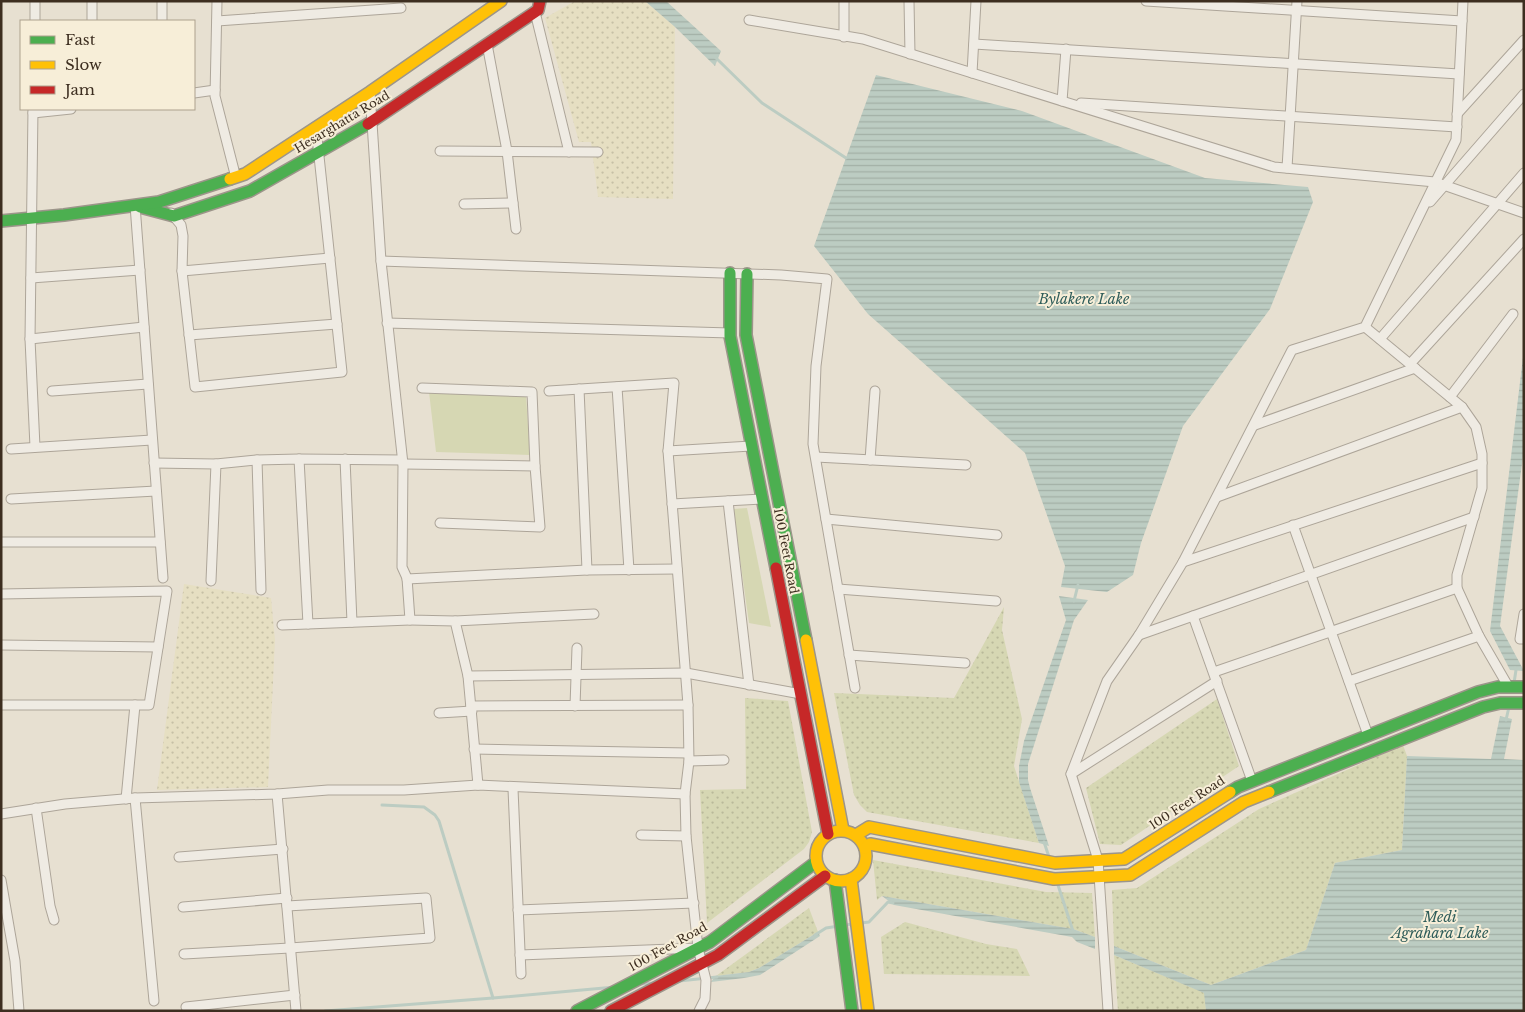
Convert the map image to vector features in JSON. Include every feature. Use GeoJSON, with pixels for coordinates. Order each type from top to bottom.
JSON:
{"type":"FeatureCollection","features":[{"type":"Feature","properties":{"kind":"main road","name":"Hesarghatta Road"},"geometry":{"type":"LineString","coordinates":[[1,221],[159,202],[245,174],[370,92],[501,1]]}},
{"type":"Feature","properties":{"kind":"main road","name":"Hesarghatta Road"},"geometry":{"type":"LineString","coordinates":[[135,205],[174,216],[250,191],[372,122],[538,10],[540,1]]}},
{"type":"Feature","properties":{"kind":"main road","name":"100 Feet Road"},"geometry":{"type":"LineString","coordinates":[[730,273],[730,333],[828,834]]}},
{"type":"Feature","properties":{"kind":"main road","name":"100 Feet Road"},"geometry":{"type":"LineString","coordinates":[[747,274],[746,335],[843,830]]}},
{"type":"Feature","properties":{"kind":"main road","name":"100 Feet Road"},"geometry":{"type":"LineString","coordinates":[[856,835],[869,828],[1055,863],[1128,857],[1238,787],[1488,689],[1508,686],[1524,687]]}},
{"type":"Feature","properties":{"kind":"main road"},"geometry":{"type":"LineString","coordinates":[[865,848],[870,844],[1054,879],[1134,873],[1244,802],[1492,704],[1524,703]]}},
{"type":"Feature","properties":{"kind":"main road"},"geometry":{"type":"LineString","coordinates":[[611,1011],[718,955],[830,878],[843,881],[859,874],[865,863],[865,848],[856,835],[843,830],[837,830],[828,834],[818,845],[815,857],[816,862],[830,878],[837,897],[852,1011]]}},
{"type":"Feature","properties":{"kind":"main road","name":"100 Feet Road"},"geometry":{"type":"LineString","coordinates":[[577,1011],[710,942],[816,862]]}},
{"type":"Feature","properties":{"kind":"main road"},"geometry":{"type":"LineString","coordinates":[[851,879],[868,1011]]}},
{"type":"Feature","properties":{"kind":"street"},"geometry":{"type":"LineString","coordinates":[[35,1],[35,20]]}},
{"type":"Feature","properties":{"kind":"street"},"geometry":{"type":"LineString","coordinates":[[92,1],[92,20]]}},
{"type":"Feature","properties":{"kind":"street"},"geometry":{"type":"LineString","coordinates":[[162,1],[162,20]]}},
{"type":"Feature","properties":{"kind":"street"},"geometry":{"type":"LineString","coordinates":[[217,1],[215,96],[236,174]]}},
{"type":"Feature","properties":{"kind":"street"},"geometry":{"type":"LineString","coordinates":[[844,1],[844,37]]}},
{"type":"Feature","properties":{"kind":"street"},"geometry":{"type":"LineString","coordinates":[[909,1],[910,54]]}},
{"type":"Feature","properties":{"kind":"street"},"geometry":{"type":"LineString","coordinates":[[972,73],[976,1]]}},
{"type":"Feature","properties":{"kind":"street"},"geometry":{"type":"LineString","coordinates":[[1146,1],[1296,6],[1462,21]]}},
{"type":"Feature","properties":{"kind":"street"},"geometry":{"type":"LineString","coordinates":[[1108,1011],[1098,860],[1071,774],[1107,682],[1139,635],[1183,562],[1292,350],[1365,327],[1456,140],[1463,1]]}},
{"type":"Feature","properties":{"kind":"street"},"geometry":{"type":"LineString","coordinates":[[1287,168],[1296,6]]}},
{"type":"Feature","properties":{"kind":"street"},"geometry":{"type":"LineString","coordinates":[[216,21],[401,8]]}},
{"type":"Feature","properties":{"kind":"street"},"geometry":{"type":"LineString","coordinates":[[534,12],[569,152]]}},
{"type":"Feature","properties":{"kind":"street"},"geometry":{"type":"LineString","coordinates":[[749,20],[863,39],[1274,167],[1436,182],[1524,213]]}},
{"type":"Feature","properties":{"kind":"street"},"geometry":{"type":"LineString","coordinates":[[1457,114],[1524,40]]}},
{"type":"Feature","properties":{"kind":"street"},"geometry":{"type":"LineString","coordinates":[[488,44],[507,151],[516,229]]}},
{"type":"Feature","properties":{"kind":"street"},"geometry":{"type":"LineString","coordinates":[[974,44],[1459,74]]}},
{"type":"Feature","properties":{"kind":"street"},"geometry":{"type":"LineString","coordinates":[[1064,101],[1066,49]]}},
{"type":"Feature","properties":{"kind":"street"},"geometry":{"type":"LineString","coordinates":[[195,93],[215,90]]}},
{"type":"Feature","properties":{"kind":"street"},"geometry":{"type":"LineString","coordinates":[[370,92],[381,261],[402,462],[402,567],[407,579],[410,620]]}},
{"type":"Feature","properties":{"kind":"street"},"geometry":{"type":"LineString","coordinates":[[1421,211],[1524,94]]}},
{"type":"Feature","properties":{"kind":"street"},"geometry":{"type":"LineString","coordinates":[[1064,101],[1457,127]]}},
{"type":"Feature","properties":{"kind":"street"},"geometry":{"type":"LineString","coordinates":[[35,447],[30,339],[33,111],[52,110]]}},
{"type":"Feature","properties":{"kind":"street"},"geometry":{"type":"LineString","coordinates":[[159,202],[181,225],[183,236],[182,271],[195,387],[342,372],[316,128]]}},
{"type":"Feature","properties":{"kind":"street"},"geometry":{"type":"LineString","coordinates":[[440,151],[598,152]]}},
{"type":"Feature","properties":{"kind":"street"},"geometry":{"type":"LineString","coordinates":[[1380,339],[1524,173]]}},
{"type":"Feature","properties":{"kind":"street"},"geometry":{"type":"LineString","coordinates":[[464,204],[513,203]]}},
{"type":"Feature","properties":{"kind":"street"},"geometry":{"type":"LineString","coordinates":[[135,205],[163,578]]}},
{"type":"Feature","properties":{"kind":"street"},"geometry":{"type":"LineString","coordinates":[[1255,424],[1413,366],[1524,239]]}},
{"type":"Feature","properties":{"kind":"street"},"geometry":{"type":"LineString","coordinates":[[182,271],[330,258]]}},
{"type":"Feature","properties":{"kind":"street"},"geometry":{"type":"LineString","coordinates":[[381,261],[730,273],[827,279],[816,366],[813,444],[855,688]]}},
{"type":"Feature","properties":{"kind":"street"},"geometry":{"type":"LineString","coordinates":[[31,278],[140,270]]}},
{"type":"Feature","properties":{"kind":"street"},"geometry":{"type":"LineString","coordinates":[[1450,397],[1513,314]]}},
{"type":"Feature","properties":{"kind":"street"},"geometry":{"type":"LineString","coordinates":[[387,323],[730,333]]}},
{"type":"Feature","properties":{"kind":"street"},"geometry":{"type":"LineString","coordinates":[[189,335],[337,324]]}},
{"type":"Feature","properties":{"kind":"street"},"geometry":{"type":"LineString","coordinates":[[30,339],[144,327]]}},
{"type":"Feature","properties":{"kind":"street"},"geometry":{"type":"LineString","coordinates":[[1365,327],[1462,407],[1476,427],[1481,445],[1482,488],[1457,575],[1457,588],[1479,636],[1508,686]]}},
{"type":"Feature","properties":{"kind":"street"},"geometry":{"type":"LineString","coordinates":[[549,390],[674,383],[668,451],[688,705],[688,757],[685,794],[686,836],[698,948],[706,980],[705,999],[699,1011]]}},
{"type":"Feature","properties":{"kind":"street"},"geometry":{"type":"LineString","coordinates":[[52,391],[148,384]]}},
{"type":"Feature","properties":{"kind":"street"},"geometry":{"type":"LineString","coordinates":[[617,386],[629,570]]}},
{"type":"Feature","properties":{"kind":"street"},"geometry":{"type":"LineString","coordinates":[[422,388],[532,392],[540,527],[440,524]]}},
{"type":"Feature","properties":{"kind":"street"},"geometry":{"type":"LineString","coordinates":[[579,389],[587,570]]}},
{"type":"Feature","properties":{"kind":"street"},"geometry":{"type":"LineString","coordinates":[[870,460],[875,391]]}},
{"type":"Feature","properties":{"kind":"street"},"geometry":{"type":"LineString","coordinates":[[1217,497],[1462,407]]}},
{"type":"Feature","properties":{"kind":"street"},"geometry":{"type":"LineString","coordinates":[[11,449],[152,440]]}},
{"type":"Feature","properties":{"kind":"street"},"geometry":{"type":"LineString","coordinates":[[668,451],[752,446]]}},
{"type":"Feature","properties":{"kind":"street"},"geometry":{"type":"LineString","coordinates":[[816,457],[966,465]]}},
{"type":"Feature","properties":{"kind":"street"},"geometry":{"type":"LineString","coordinates":[[154,463],[216,464],[257,460],[299,459],[535,466]]}},
{"type":"Feature","properties":{"kind":"street"},"geometry":{"type":"LineString","coordinates":[[299,459],[308,624]]}},
{"type":"Feature","properties":{"kind":"street"},"geometry":{"type":"LineString","coordinates":[[257,460],[261,590]]}},
{"type":"Feature","properties":{"kind":"street"},"geometry":{"type":"LineString","coordinates":[[345,460],[352,622]]}},
{"type":"Feature","properties":{"kind":"street"},"geometry":{"type":"LineString","coordinates":[[1183,562],[1482,463]]}},
{"type":"Feature","properties":{"kind":"street"},"geometry":{"type":"LineString","coordinates":[[211,581],[216,464]]}},
{"type":"Feature","properties":{"kind":"street"},"geometry":{"type":"LineString","coordinates":[[11,499],[156,490]]}},
{"type":"Feature","properties":{"kind":"street"},"geometry":{"type":"LineString","coordinates":[[672,504],[762,499]]}},
{"type":"Feature","properties":{"kind":"street"},"geometry":{"type":"LineString","coordinates":[[728,501],[749,684]]}},
{"type":"Feature","properties":{"kind":"street"},"geometry":{"type":"LineString","coordinates":[[1139,635],[1474,517]]}},
{"type":"Feature","properties":{"kind":"street"},"geometry":{"type":"LineString","coordinates":[[826,519],[997,535]]}},
{"type":"Feature","properties":{"kind":"street"},"geometry":{"type":"LineString","coordinates":[[1293,526],[1368,735]]}},
{"type":"Feature","properties":{"kind":"street"},"geometry":{"type":"LineString","coordinates":[[1,542],[160,542]]}},
{"type":"Feature","properties":{"kind":"street"},"geometry":{"type":"LineString","coordinates":[[407,579],[587,570],[677,569]]}},
{"type":"Feature","properties":{"kind":"street"},"geometry":{"type":"LineString","coordinates":[[1071,774],[1215,677],[1331,632],[1457,588]]}},
{"type":"Feature","properties":{"kind":"street"},"geometry":{"type":"LineString","coordinates":[[838,589],[996,601]]}},
{"type":"Feature","properties":{"kind":"street"},"geometry":{"type":"LineString","coordinates":[[1,594],[167,591],[149,704],[1,705]]}},
{"type":"Feature","properties":{"kind":"street"},"geometry":{"type":"LineString","coordinates":[[282,625],[410,620],[455,621],[594,614]]}},
{"type":"Feature","properties":{"kind":"street"},"geometry":{"type":"LineString","coordinates":[[1524,614],[1520,639],[1524,639]]}},
{"type":"Feature","properties":{"kind":"street"},"geometry":{"type":"LineString","coordinates":[[1193,616],[1252,781]]}},
{"type":"Feature","properties":{"kind":"street"},"geometry":{"type":"LineString","coordinates":[[455,621],[468,676],[478,785]]}},
{"type":"Feature","properties":{"kind":"street"},"geometry":{"type":"LineString","coordinates":[[1349,681],[1479,636]]}},
{"type":"Feature","properties":{"kind":"street"},"geometry":{"type":"LineString","coordinates":[[1,645],[158,647]]}},
{"type":"Feature","properties":{"kind":"street"},"geometry":{"type":"LineString","coordinates":[[575,706],[577,648]]}},
{"type":"Feature","properties":{"kind":"street"},"geometry":{"type":"LineString","coordinates":[[849,655],[964,663]]}},
{"type":"Feature","properties":{"kind":"street"},"geometry":{"type":"LineString","coordinates":[[468,676],[686,673],[800,694]]}},
{"type":"Feature","properties":{"kind":"street"},"geometry":{"type":"LineString","coordinates":[[135,705],[131,798],[154,1001]]}},
{"type":"Feature","properties":{"kind":"street"},"geometry":{"type":"LineString","coordinates":[[439,713],[471,708],[688,705]]}},
{"type":"Feature","properties":{"kind":"street"},"geometry":{"type":"LineString","coordinates":[[474,749],[724,760]]}},
{"type":"Feature","properties":{"kind":"street"},"geometry":{"type":"LineString","coordinates":[[1,814],[36,808],[131,798],[277,794],[328,790],[404,790],[478,785],[685,794]]}},
{"type":"Feature","properties":{"kind":"street"},"geometry":{"type":"LineString","coordinates":[[513,789],[520,974]]}},
{"type":"Feature","properties":{"kind":"street"},"geometry":{"type":"LineString","coordinates":[[277,794],[296,1011]]}},
{"type":"Feature","properties":{"kind":"street"},"geometry":{"type":"LineString","coordinates":[[36,808],[50,906],[54,920]]}},
{"type":"Feature","properties":{"kind":"street"},"geometry":{"type":"LineString","coordinates":[[641,835],[686,836]]}},
{"type":"Feature","properties":{"kind":"street"},"geometry":{"type":"LineString","coordinates":[[178,857],[283,849]]}},
{"type":"Feature","properties":{"kind":"street"},"geometry":{"type":"LineString","coordinates":[[1,880],[15,960],[19,1011]]}},
{"type":"Feature","properties":{"kind":"street"},"geometry":{"type":"LineString","coordinates":[[183,907],[426,898],[430,938],[184,954]]}},
{"type":"Feature","properties":{"kind":"street"},"geometry":{"type":"LineString","coordinates":[[518,910],[694,903]]}},
{"type":"Feature","properties":{"kind":"street"},"geometry":{"type":"LineString","coordinates":[[520,955],[698,948]]}},
{"type":"Feature","properties":{"kind":"street"},"geometry":{"type":"LineString","coordinates":[[186,1007],[295,995]]}},
{"type":"Feature","properties":{"kind":"shaded area"},"geometry":{"type":"Polygon","coordinates":[[[575,1],[645,1],[675,27],[673,199],[598,197],[591,142],[579,142],[545,18],[575,1]]]}},
{"type":"Feature","properties":{"kind":"shaded area"},"geometry":{"type":"Polygon","coordinates":[[[184,584],[271,598],[275,640],[268,787],[157,790],[184,584]]]}},
{"type":"Feature","properties":{"kind":"green space"},"geometry":{"type":"Polygon","coordinates":[[[429,392],[526,396],[530,455],[436,452],[429,392]]]}},
{"type":"Feature","properties":{"kind":"green space"},"geometry":{"type":"Polygon","coordinates":[[[747,508],[771,627],[749,623],[733,509],[747,508]]]}},
{"type":"Feature","properties":{"kind":"green space"},"geometry":{"type":"Polygon","coordinates":[[[1004,607],[1002,630],[1022,719],[1014,766],[1039,843],[867,812],[854,795],[834,693],[954,698],[1004,607]]]}},
{"type":"Feature","properties":{"kind":"green space"},"geometry":{"type":"Polygon","coordinates":[[[745,698],[788,701],[812,832],[809,842],[804,849],[707,923],[700,790],[746,789],[745,698]]]}},
{"type":"Feature","properties":{"kind":"green space"},"geometry":{"type":"Polygon","coordinates":[[[1217,699],[1239,766],[1121,845],[1100,844],[1086,788],[1217,699]]]}},
{"type":"Feature","properties":{"kind":"green space"},"geometry":{"type":"Polygon","coordinates":[[[1403,745],[1407,756],[1402,850],[1335,863],[1306,950],[1211,985],[1114,946],[1112,890],[1137,888],[1259,809],[1403,745]]]}},
{"type":"Feature","properties":{"kind":"green space"},"geometry":{"type":"Polygon","coordinates":[[[873,860],[1046,892],[1092,893],[1095,937],[1073,929],[882,896],[877,900],[873,860]]]}},
{"type":"Feature","properties":{"kind":"green space"},"geometry":{"type":"Polygon","coordinates":[[[809,908],[818,932],[759,968],[749,972],[716,976],[809,908]]]}},
{"type":"Feature","properties":{"kind":"green space"},"geometry":{"type":"Polygon","coordinates":[[[905,922],[986,944],[1017,949],[1030,976],[884,974],[881,937],[905,922]]]}},
{"type":"Feature","properties":{"kind":"green space"},"geometry":{"type":"Polygon","coordinates":[[[1114,955],[1205,993],[1206,1011],[1118,1011],[1114,955]]]}},
{"type":"Feature","properties":{"kind":"water"},"geometry":{"type":"Polygon","coordinates":[[[645,1],[666,1],[721,51],[715,66],[675,27],[645,1]]]}},
{"type":"Feature","properties":{"kind":"water","name":"Bylakere Lake"},"geometry":{"type":"Polygon","coordinates":[[[876,75],[1022,111],[1205,178],[1308,187],[1313,202],[1270,309],[1183,426],[1141,543],[1133,575],[1107,592],[1061,587],[1065,566],[1025,453],[868,314],[814,246],[876,75]]]}},
{"type":"Feature","properties":{"kind":"water"},"geometry":{"type":"Polygon","coordinates":[[[1524,349],[1524,449],[1500,626],[1524,671],[1510,670],[1490,631],[1524,349]]]}},
{"type":"Feature","properties":{"kind":"water"},"geometry":{"type":"Polygon","coordinates":[[[1059,596],[1088,600],[1074,620],[1028,764],[1030,788],[1049,846],[1039,843],[1019,782],[1019,766],[1024,741],[1066,620],[1059,596]]]}},
{"type":"Feature","properties":{"kind":"water","name":"Medi Agrahara Lake"},"geometry":{"type":"Polygon","coordinates":[[[1500,716],[1512,719],[1504,759],[1523,760],[1524,1011],[1206,1011],[1204,993],[1114,955],[1114,946],[1211,985],[1306,950],[1335,863],[1402,850],[1407,756],[1491,759],[1500,716]]]}},
{"type":"Feature","properties":{"kind":"water"},"geometry":{"type":"Polygon","coordinates":[[[882,896],[1073,929],[1095,937],[1095,949],[1077,942],[1072,937],[894,905],[882,896]]]}},
{"type":"Feature","properties":{"kind":"water"},"geometry":{"type":"Polygon","coordinates":[[[818,932],[820,936],[760,975],[711,982],[715,976],[749,972],[759,968],[818,932]]]}},
{"type":"Feature","properties":{"kind":"waterway"},"geometry":{"type":"LineString","coordinates":[[716,58],[762,103],[846,158]]}},
{"type":"Feature","properties":{"kind":"waterway"},"geometry":{"type":"LineString","coordinates":[[1074,601],[1078,585]]}},
{"type":"Feature","properties":{"kind":"waterway"},"geometry":{"type":"LineString","coordinates":[[1514,683],[1515,668]]}},
{"type":"Feature","properties":{"kind":"waterway"},"geometry":{"type":"LineString","coordinates":[[1506,720],[1509,707]]}},
{"type":"Feature","properties":{"kind":"waterway"},"geometry":{"type":"LineString","coordinates":[[382,805],[424,807],[435,815],[439,821],[493,998]]}},
{"type":"Feature","properties":{"kind":"waterway"},"geometry":{"type":"LineString","coordinates":[[1044,842],[1050,860]]}},
{"type":"Feature","properties":{"kind":"waterway"},"geometry":{"type":"LineString","coordinates":[[1057,882],[1073,931]]}},
{"type":"Feature","properties":{"kind":"waterway"},"geometry":{"type":"LineString","coordinates":[[845,925],[869,922],[888,902],[893,903]]}},
{"type":"Feature","properties":{"kind":"waterway"},"geometry":{"type":"LineString","coordinates":[[815,935],[826,928],[839,926]]}},
{"type":"Feature","properties":{"kind":"waterway"},"geometry":{"type":"LineString","coordinates":[[679,981],[717,977]]}},
{"type":"Feature","properties":{"kind":"waterway"},"geometry":{"type":"LineString","coordinates":[[639,984],[655,983]]}},
{"type":"Feature","properties":{"kind":"waterway"},"geometry":{"type":"LineString","coordinates":[[325,1011],[615,987]]}},
{"type":"Feature","properties":{"kind":"traffic: fast"},"geometry":{"type":"LineString","coordinates":[[140,207],[174,216],[250,191],[368,124]]}},
{"type":"Feature","properties":{"kind":"traffic: fast"},"geometry":{"type":"LineString","coordinates":[[1,221],[64,215],[159,202],[230,179]]}},
{"type":"Feature","properties":{"kind":"traffic: fast"},"geometry":{"type":"LineString","coordinates":[[730,273],[730,336],[776,568]]}},
{"type":"Feature","properties":{"kind":"traffic: fast"},"geometry":{"type":"LineString","coordinates":[[747,274],[746,335],[806,640]]}},
{"type":"Feature","properties":{"kind":"traffic: fast"},"geometry":{"type":"LineString","coordinates":[[1230,792],[1238,787],[1478,692],[1498,687],[1524,687]]}},
{"type":"Feature","properties":{"kind":"traffic: fast"},"geometry":{"type":"LineString","coordinates":[[1269,792],[1483,707],[1500,703],[1524,703]]}},
{"type":"Feature","properties":{"kind":"traffic: fast"},"geometry":{"type":"LineString","coordinates":[[577,1011],[710,942],[816,862]]}},
{"type":"Feature","properties":{"kind":"traffic: fast"},"geometry":{"type":"LineString","coordinates":[[835,880],[852,1011]]}},
{"type":"Feature","properties":{"kind":"traffic: slow"},"geometry":{"type":"LineString","coordinates":[[230,179],[245,174],[370,92],[501,1]]}},
{"type":"Feature","properties":{"kind":"traffic: slow"},"geometry":{"type":"LineString","coordinates":[[806,640],[843,830]]}},
{"type":"Feature","properties":{"kind":"traffic: slow"},"geometry":{"type":"LineString","coordinates":[[856,835],[869,827],[1055,863],[1124,859],[1230,792]]}},
{"type":"Feature","properties":{"kind":"traffic: slow"},"geometry":{"type":"LineString","coordinates":[[865,848],[870,844],[1054,879],[1130,875],[1244,802],[1269,792]]}},
{"type":"Feature","properties":{"kind":"traffic: slow"},"geometry":{"type":"LineString","coordinates":[[846,831],[859,838],[865,846],[866,856],[865,866],[859,874],[851,880],[836,881],[823,874],[817,866],[816,851],[823,838],[831,832],[846,831]]}},
{"type":"Feature","properties":{"kind":"traffic: slow"},"geometry":{"type":"LineString","coordinates":[[851,879],[868,1011]]}},
{"type":"Feature","properties":{"kind":"traffic: jam"},"geometry":{"type":"LineString","coordinates":[[368,124],[538,10],[540,1]]}},
{"type":"Feature","properties":{"kind":"traffic: jam"},"geometry":{"type":"LineString","coordinates":[[776,568],[828,834]]}},
{"type":"Feature","properties":{"kind":"traffic: jam"},"geometry":{"type":"LineString","coordinates":[[611,1011],[718,955],[825,876]]}}]}
